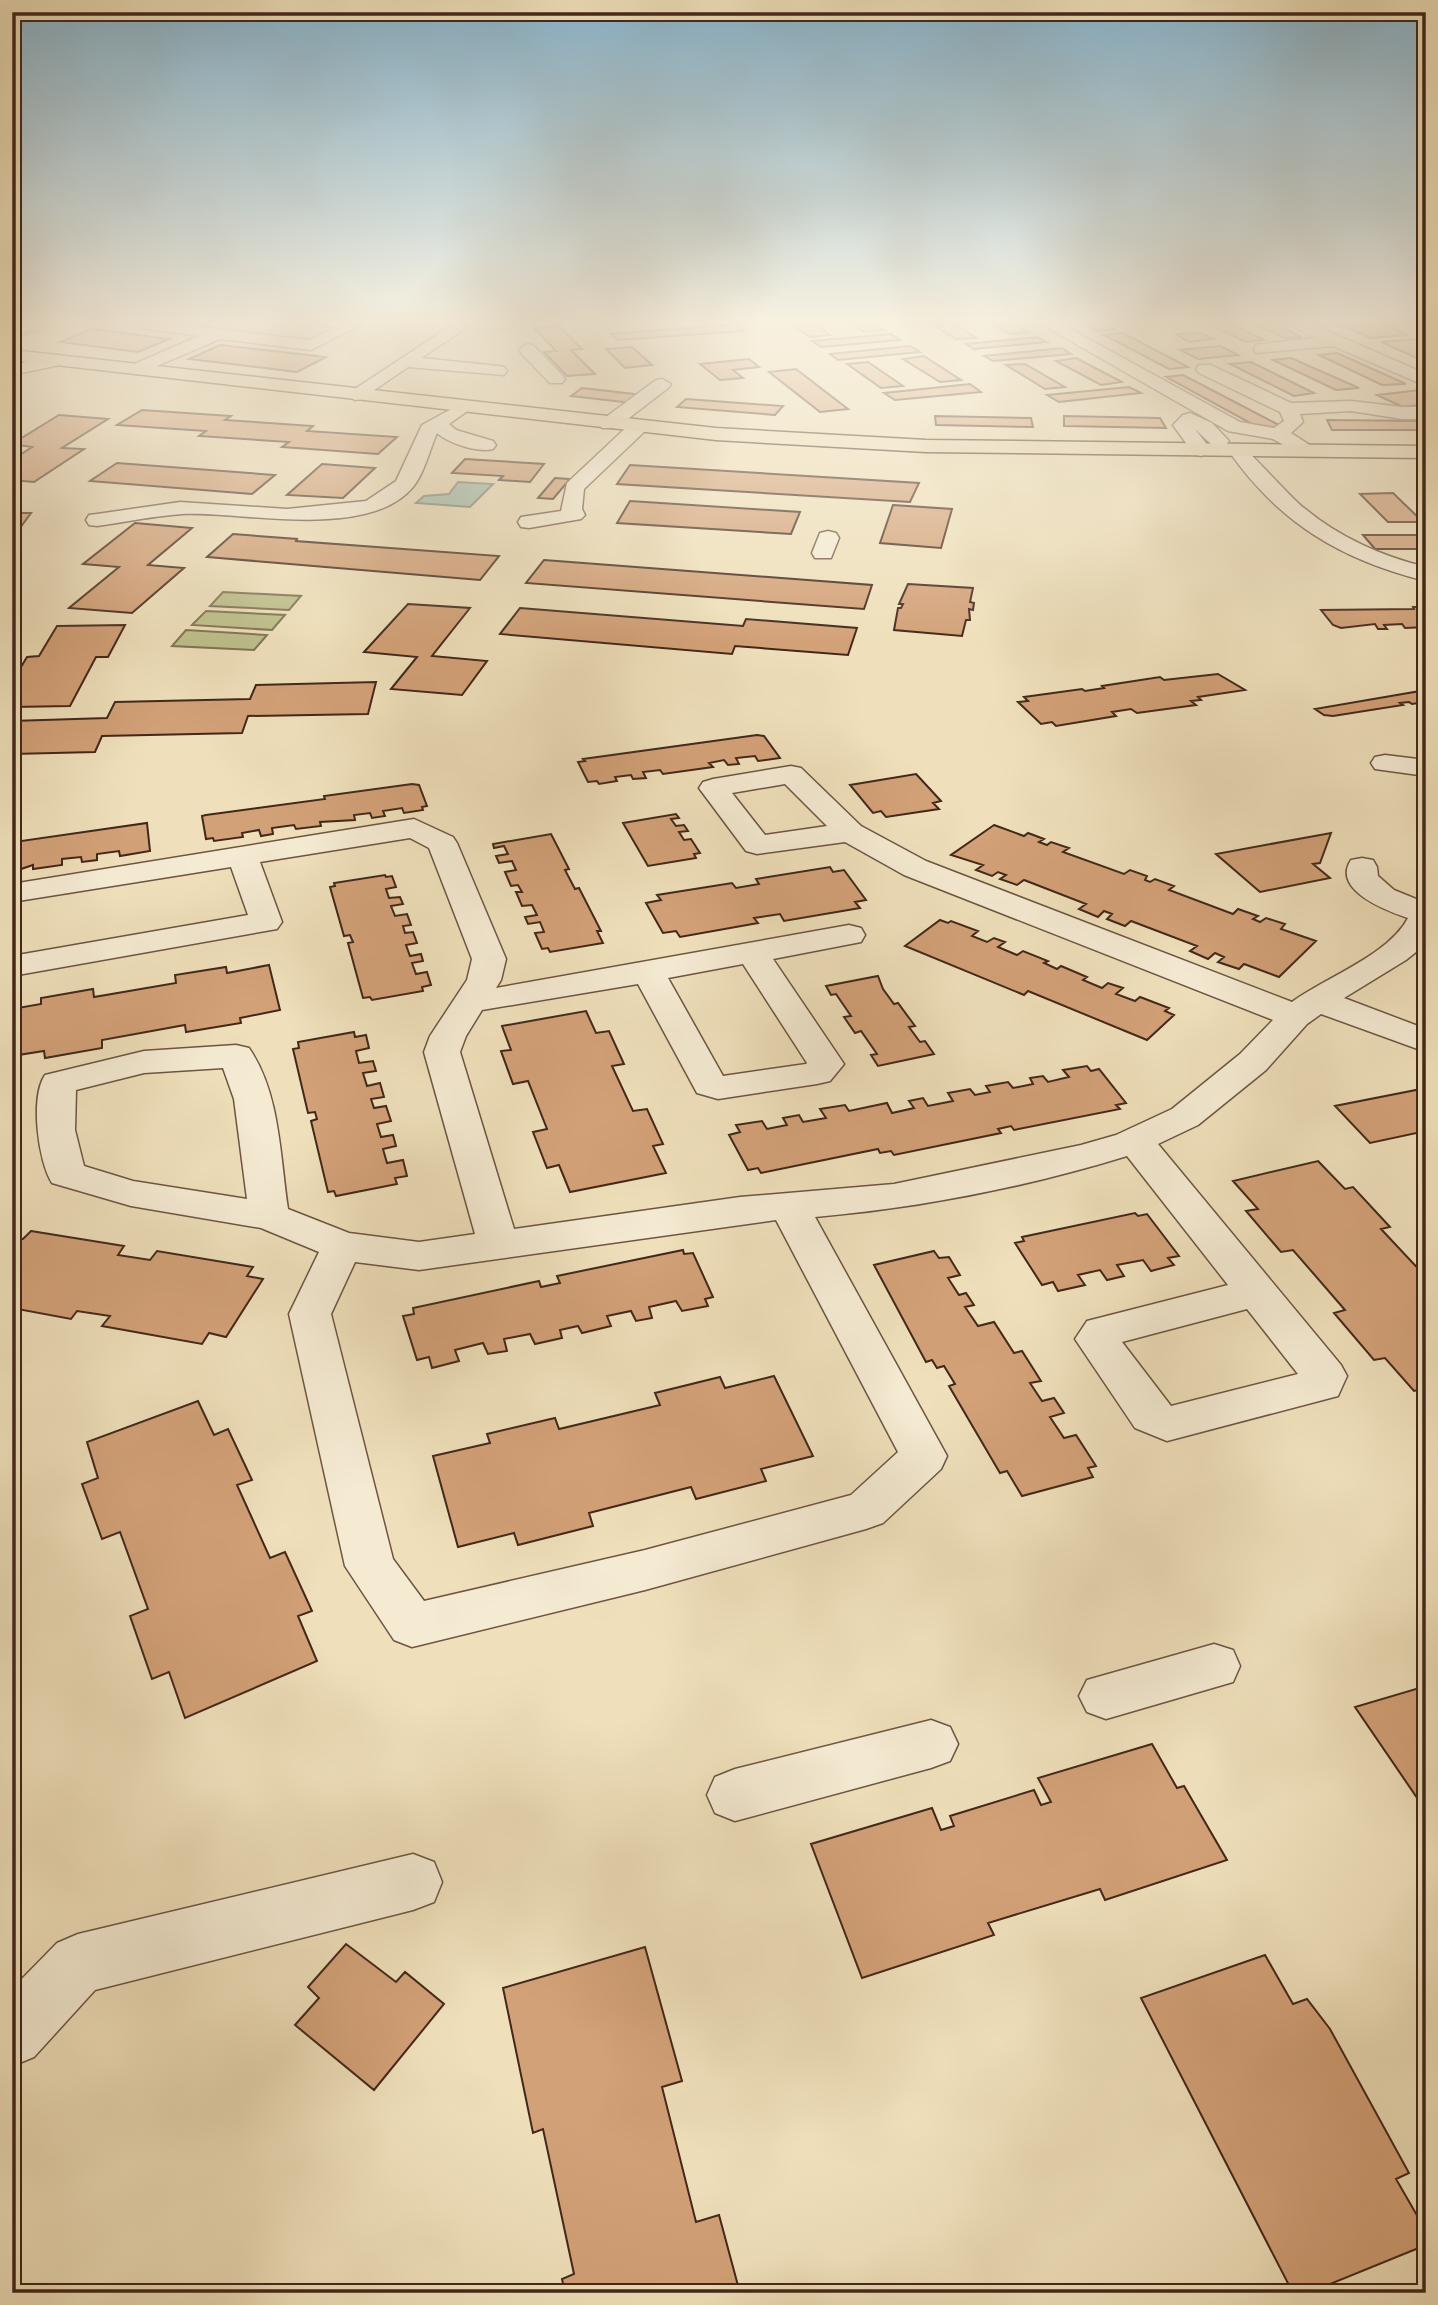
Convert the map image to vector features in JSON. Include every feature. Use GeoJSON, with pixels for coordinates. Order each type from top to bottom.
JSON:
{"type":"FeatureCollection","features":[{"type":"Feature","properties":{"kind":"main road"},"geometry":{"type":"LineString","coordinates":[[645,428],[794,440],[926,446],[1426,452]]}},
{"type":"Feature","properties":{"kind":"lane"},"geometry":{"type":"LineString","coordinates":[[97,520],[180,508],[287,515],[371,507],[405,484],[431,428]]}},
{"type":"Feature","properties":{"kind":"lane"},"geometry":{"type":"LineString","coordinates":[[441,428],[449,434],[486,445]]}},
{"type":"Feature","properties":{"kind":"lane"},"geometry":{"type":"LineString","coordinates":[[529,522],[574,515],[571,509],[574,487],[637,428]]}},
{"type":"Feature","properties":{"kind":"lane"},"geometry":{"type":"LineString","coordinates":[[1184,428],[1201,450]]}},
{"type":"Feature","properties":{"kind":"lane"},"geometry":{"type":"LineString","coordinates":[[1204,428],[1233,450],[1260,481],[1254,495],[1310,523],[1354,551],[1403,569],[1426,573]]}},
{"type":"Feature","properties":{"kind":"lane"},"geometry":{"type":"LineString","coordinates":[[1291,428],[1309,451]]}},
{"type":"Feature","properties":{"kind":"lane"},"geometry":{"type":"LineString","coordinates":[[1403,569],[1426,566]]}},
{"type":"Feature","properties":{"kind":"lane"},"geometry":{"type":"LineString","coordinates":[[1385,763],[1426,768]]}},
{"type":"Feature","properties":{"kind":"lane"},"geometry":{"type":"LineString","coordinates":[[12,893],[243,858],[414,828],[442,843],[489,959],[484,980],[448,1036],[442,1052],[499,1245]]}},
{"type":"Feature","properties":{"kind":"lane"},"geometry":{"type":"LineString","coordinates":[[850,832],[927,872],[1271,1005],[1306,1009],[1426,1041]]}},
{"type":"Feature","properties":{"kind":"lane"},"geometry":{"type":"LineString","coordinates":[[12,966],[266,922],[243,858]]}},
{"type":"Feature","properties":{"kind":"lane"},"geometry":{"type":"LineString","coordinates":[[270,1216],[253,1100],[236,1056],[144,1062],[58,1083],[56,1130],[66,1174],[131,1194],[270,1216],[342,1246],[419,1256],[740,1210],[894,1197],[1086,1156],[1135,1141],[1185,1117],[1253,1062],[1306,1009],[1394,953],[1415,936],[1426,914],[1386,900],[1371,890],[1362,878],[1362,867]]}},
{"type":"Feature","properties":{"kind":"lane"},"geometry":{"type":"LineString","coordinates":[[470,1002],[849,935]]}},
{"type":"Feature","properties":{"kind":"lane"},"geometry":{"type":"LineString","coordinates":[[648,972],[710,1085],[718,1088],[817,1073],[826,1064],[752,953]]}},
{"type":"Feature","properties":{"kind":"lane"},"geometry":{"type":"LineString","coordinates":[[1135,1141],[1325,1376],[1322,1384],[1167,1424],[1151,1416],[1097,1339],[1102,1332],[1257,1292]]}},
{"type":"Feature","properties":{"kind":"lane"},"geometry":{"type":"LineString","coordinates":[[342,1246],[310,1314],[370,1566],[412,1625],[645,1570],[866,1510],[923,1456],[789,1206]]}},
{"type":"Feature","properties":{"kind":"lane"},"geometry":{"type":"LineString","coordinates":[[1105,1696],[1214,1666]]}},
{"type":"Feature","properties":{"kind":"lane"},"geometry":{"type":"LineString","coordinates":[[735,1795],[931,1744]]}},
{"type":"Feature","properties":{"kind":"lane"},"geometry":{"type":"LineString","coordinates":[[12,2035],[78,1964],[413,1882]]}},
{"type":"Feature","properties":{"kind":"green space"},"geometry":{"type":"Polygon","coordinates":[[[223,592],[301,596],[289,610],[210,606],[223,592]]]}},
{"type":"Feature","properties":{"kind":"green space"},"geometry":{"type":"Polygon","coordinates":[[[206,611],[285,615],[272,630],[192,625],[206,611]]]}},
{"type":"Feature","properties":{"kind":"green space"},"geometry":{"type":"Polygon","coordinates":[[[186,630],[267,635],[254,650],[172,646],[186,630]]]}},
{"type":"Feature","properties":{"kind":"shaded area"},"geometry":{"type":"Polygon","coordinates":[[[458,482],[493,484],[470,507],[416,503],[424,496],[449,494],[458,482]]]}},
{"type":"Feature","properties":{"kind":"building"},"geometry":{"type":"Polygon","coordinates":[[[39,428],[94,428],[62,448],[84,449],[34,482],[12,480],[12,460],[32,447],[12,444],[39,428]]]}},
{"type":"Feature","properties":{"kind":"building"},"geometry":{"type":"Polygon","coordinates":[[[155,428],[311,428],[307,431],[397,437],[378,454],[282,447],[289,442],[199,436],[206,431],[155,428]]]}},
{"type":"Feature","properties":{"kind":"building"},"geometry":{"type":"Polygon","coordinates":[[[1331,428],[1426,428],[1426,430],[1332,430],[1331,428]]]}},
{"type":"Feature","properties":{"kind":"building"},"geometry":{"type":"Polygon","coordinates":[[[465,459],[544,464],[530,482],[499,480],[503,476],[452,473],[465,459]]]}},
{"type":"Feature","properties":{"kind":"building"},"geometry":{"type":"Polygon","coordinates":[[[117,463],[275,475],[252,494],[90,481],[117,463]]]}},
{"type":"Feature","properties":{"kind":"building"},"geometry":{"type":"Polygon","coordinates":[[[322,464],[375,468],[343,498],[287,495],[322,464]]]}},
{"type":"Feature","properties":{"kind":"building"},"geometry":{"type":"Polygon","coordinates":[[[630,465],[919,483],[910,502],[617,484],[630,465]]]}},
{"type":"Feature","properties":{"kind":"building"},"geometry":{"type":"Polygon","coordinates":[[[555,478],[570,479],[553,499],[538,498],[555,478]]]}},
{"type":"Feature","properties":{"kind":"building"},"geometry":{"type":"Polygon","coordinates":[[[1393,493],[1423,522],[1388,522],[1360,494],[1393,493]]]}},
{"type":"Feature","properties":{"kind":"building"},"geometry":{"type":"Polygon","coordinates":[[[630,501],[800,512],[791,534],[617,523],[630,501]]]}},
{"type":"Feature","properties":{"kind":"building"},"geometry":{"type":"Polygon","coordinates":[[[893,505],[952,509],[941,548],[880,543],[893,505]]]}},
{"type":"Feature","properties":{"kind":"building"},"geometry":{"type":"Polygon","coordinates":[[[12,513],[31,513],[12,539],[12,513]]]}},
{"type":"Feature","properties":{"kind":"building"},"geometry":{"type":"Polygon","coordinates":[[[135,523],[192,528],[148,565],[184,568],[132,613],[69,608],[119,567],[83,564],[135,523]]]}},
{"type":"Feature","properties":{"kind":"building"},"geometry":{"type":"Polygon","coordinates":[[[233,534],[499,556],[480,580],[207,557],[233,534]]]}},
{"type":"Feature","properties":{"kind":"building"},"geometry":{"type":"Polygon","coordinates":[[[1363,535],[1426,535],[1426,549],[1375,549],[1363,535]]]}},
{"type":"Feature","properties":{"kind":"building"},"geometry":{"type":"Polygon","coordinates":[[[544,560],[872,585],[864,609],[526,583],[544,560]]]}},
{"type":"Feature","properties":{"kind":"building"},"geometry":{"type":"Polygon","coordinates":[[[908,584],[973,588],[970,602],[974,603],[973,610],[969,609],[970,620],[966,620],[962,636],[894,630],[898,608],[903,604],[899,604],[908,584]]]}},
{"type":"Feature","properties":{"kind":"building"},"geometry":{"type":"Polygon","coordinates":[[[408,604],[470,608],[432,656],[487,661],[462,695],[391,689],[417,657],[364,652],[408,604]]]}},
{"type":"Feature","properties":{"kind":"building"},"geometry":{"type":"Polygon","coordinates":[[[1413,607],[1426,607],[1426,627],[1405,628],[1402,624],[1384,625],[1387,629],[1378,629],[1375,624],[1341,628],[1333,625],[1321,610],[1414,609],[1413,607]]]}},
{"type":"Feature","properties":{"kind":"building"},"geometry":{"type":"Polygon","coordinates":[[[520,608],[743,626],[746,619],[857,628],[848,655],[735,646],[732,654],[500,634],[520,608]]]}},
{"type":"Feature","properties":{"kind":"building"},"geometry":{"type":"Polygon","coordinates":[[[125,625],[108,657],[96,657],[70,706],[12,707],[12,682],[27,657],[39,656],[57,626],[125,625]]]}},
{"type":"Feature","properties":{"kind":"building"},"geometry":{"type":"Polygon","coordinates":[[[1218,674],[1245,690],[1198,697],[1201,700],[1191,701],[1196,705],[1137,713],[1131,709],[1112,712],[1116,716],[1056,726],[1052,722],[1041,724],[1018,702],[1028,701],[1024,697],[1082,689],[1085,691],[1160,677],[1164,680],[1218,674]]]}},
{"type":"Feature","properties":{"kind":"building"},"geometry":{"type":"Polygon","coordinates":[[[376,682],[368,714],[248,716],[242,733],[102,736],[95,752],[12,754],[12,721],[107,718],[115,702],[250,699],[256,685],[376,682]]]}},
{"type":"Feature","properties":{"kind":"building"},"geometry":{"type":"Polygon","coordinates":[[[1426,690],[1426,702],[1400,703],[1403,705],[1333,716],[1324,715],[1315,709],[1426,690]]]}},
{"type":"Feature","properties":{"kind":"building"},"geometry":{"type":"Polygon","coordinates":[[[764,736],[780,758],[758,761],[755,756],[736,758],[739,764],[728,765],[724,760],[709,763],[713,767],[663,774],[660,770],[643,772],[646,778],[633,779],[631,775],[615,777],[617,781],[599,784],[597,781],[588,782],[578,762],[585,761],[583,759],[764,736]]]}},
{"type":"Feature","properties":{"kind":"building"},"geometry":{"type":"Polygon","coordinates":[[[916,774],[941,801],[933,803],[939,809],[886,817],[881,811],[873,813],[850,785],[916,774]]]}},
{"type":"Feature","properties":{"kind":"building"},"geometry":{"type":"Polygon","coordinates":[[[419,785],[427,806],[422,807],[423,810],[404,813],[402,808],[383,811],[385,816],[372,818],[370,813],[354,815],[355,820],[320,822],[321,826],[296,829],[294,825],[272,828],[273,834],[261,836],[259,830],[242,833],[243,837],[214,841],[213,838],[206,839],[202,816],[419,785]]]}},
{"type":"Feature","properties":{"kind":"building"},"geometry":{"type":"Polygon","coordinates":[[[676,814],[679,818],[671,819],[676,826],[684,825],[688,831],[679,832],[684,840],[691,839],[700,853],[694,854],[696,858],[648,866],[623,823],[676,814]]]}},
{"type":"Feature","properties":{"kind":"building"},"geometry":{"type":"Polygon","coordinates":[[[147,823],[150,851],[120,856],[119,851],[97,854],[97,860],[82,862],[81,857],[62,859],[62,865],[33,869],[33,865],[12,872],[12,844],[147,823]]]}},
{"type":"Feature","properties":{"kind":"building"},"geometry":{"type":"Polygon","coordinates":[[[994,825],[1024,836],[1028,833],[1044,839],[1039,842],[1047,845],[1051,842],[1069,848],[1063,852],[1124,874],[1130,870],[1147,876],[1145,880],[1150,882],[1155,879],[1174,886],[1169,890],[1233,914],[1238,909],[1258,916],[1253,919],[1260,922],[1266,918],[1285,924],[1281,929],[1316,941],[1279,977],[1244,964],[1239,969],[1218,962],[1224,957],[1215,953],[1208,959],[1190,951],[1197,946],[1131,921],[1125,926],[1107,919],[1112,914],[1104,911],[1098,917],[1079,909],[1086,904],[1024,880],[1017,885],[1000,879],[1006,875],[998,872],[992,876],[976,870],[983,865],[951,855],[994,825]]]}},
{"type":"Feature","properties":{"kind":"building"},"geometry":{"type":"Polygon","coordinates":[[[1331,833],[1320,863],[1313,864],[1330,878],[1260,892],[1216,854],[1331,833]]]}},
{"type":"Feature","properties":{"kind":"building"},"geometry":{"type":"Polygon","coordinates":[[[551,834],[569,869],[565,870],[575,889],[579,888],[601,931],[597,931],[603,943],[550,952],[548,948],[542,949],[535,933],[544,932],[540,922],[528,924],[525,917],[537,915],[532,905],[522,906],[516,892],[522,892],[518,885],[511,886],[505,872],[516,870],[512,861],[499,863],[496,856],[508,854],[504,846],[494,848],[493,844],[551,834]]]}},
{"type":"Feature","properties":{"kind":"building"},"geometry":{"type":"Polygon","coordinates":[[[830,867],[833,872],[844,870],[866,900],[855,902],[860,908],[784,921],[780,914],[754,918],[758,923],[680,937],[676,931],[663,933],[646,903],[661,900],[657,895],[732,883],[736,888],[759,884],[756,879],[830,867]]]}},
{"type":"Feature","properties":{"kind":"building"},"geometry":{"type":"Polygon","coordinates":[[[392,876],[396,887],[386,889],[389,898],[400,897],[403,904],[391,906],[395,916],[407,914],[411,925],[403,926],[405,933],[413,932],[417,943],[406,945],[410,956],[421,954],[423,961],[412,963],[416,974],[427,972],[431,985],[422,987],[423,991],[372,1000],[370,997],[363,998],[348,943],[353,942],[350,935],[344,936],[330,887],[335,886],[334,883],[392,876]]]}},
{"type":"Feature","properties":{"kind":"building"},"geometry":{"type":"Polygon","coordinates":[[[940,920],[978,931],[972,936],[987,942],[994,938],[1005,942],[998,947],[1017,955],[1023,951],[1048,961],[1044,963],[1057,969],[1061,966],[1087,977],[1083,980],[1102,988],[1108,983],[1123,988],[1116,994],[1135,1001],[1140,997],[1169,1008],[1165,1011],[1174,1015],[1147,1040],[1028,991],[1024,995],[905,946],[940,920]]]}},
{"type":"Feature","properties":{"kind":"building"},"geometry":{"type":"Polygon","coordinates":[[[269,965],[280,1010],[240,1018],[241,1023],[186,1032],[185,1025],[102,1040],[102,1048],[45,1058],[44,1051],[12,1056],[12,1009],[41,1004],[41,998],[93,989],[94,997],[176,983],[175,975],[226,967],[227,973],[269,965]]]}},
{"type":"Feature","properties":{"kind":"building"},"geometry":{"type":"Polygon","coordinates":[[[878,976],[883,989],[894,1004],[898,1003],[915,1026],[909,1027],[920,1042],[925,1041],[934,1054],[878,1066],[871,1055],[877,1054],[861,1031],[855,1033],[844,1017],[851,1016],[836,994],[831,995],[826,986],[878,976]]]}},
{"type":"Feature","properties":{"kind":"building"},"geometry":{"type":"Polygon","coordinates":[[[586,1011],[596,1033],[609,1031],[624,1064],[612,1066],[633,1111],[647,1109],[663,1144],[653,1146],[666,1173],[570,1192],[559,1165],[547,1168],[533,1132],[547,1129],[528,1081],[513,1084],[501,1051],[511,1050],[502,1026],[586,1011]]]}},
{"type":"Feature","properties":{"kind":"building"},"geometry":{"type":"Polygon","coordinates":[[[354,1032],[355,1037],[366,1035],[369,1048],[356,1051],[359,1063],[373,1061],[376,1071],[363,1073],[367,1086],[380,1083],[384,1097],[371,1099],[374,1108],[386,1106],[391,1121],[377,1124],[381,1137],[393,1135],[396,1146],[383,1149],[387,1163],[403,1160],[407,1176],[395,1178],[397,1184],[336,1196],[334,1191],[328,1192],[311,1121],[317,1119],[315,1112],[308,1113],[293,1049],[299,1048],[298,1042],[354,1032]]]}},
{"type":"Feature","properties":{"kind":"building"},"geometry":{"type":"Polygon","coordinates":[[[1087,1066],[1091,1071],[1099,1069],[1126,1103],[1116,1105],[1120,1109],[1014,1130],[1011,1126],[998,1129],[1001,1133],[894,1155],[891,1151],[880,1153],[878,1149],[761,1173],[758,1168],[748,1170],[729,1135],[740,1132],[736,1125],[762,1121],[767,1129],[787,1125],[783,1118],[799,1115],[803,1122],[826,1118],[820,1109],[845,1105],[849,1111],[887,1103],[892,1113],[914,1108],[909,1101],[923,1098],[928,1106],[953,1101],[948,1093],[970,1089],[975,1095],[990,1092],[986,1086],[1008,1082],[1013,1088],[1033,1084],[1030,1078],[1043,1076],[1048,1082],[1069,1077],[1063,1070],[1087,1066]]]}},
{"type":"Feature","properties":{"kind":"building"},"geometry":{"type":"Polygon","coordinates":[[[1426,1088],[1426,1131],[1370,1143],[1335,1106],[1426,1088]]]}},
{"type":"Feature","properties":{"kind":"building"},"geometry":{"type":"Polygon","coordinates":[[[1318,1161],[1345,1189],[1353,1187],[1390,1227],[1381,1229],[1426,1277],[1426,1388],[1414,1391],[1385,1358],[1374,1360],[1334,1313],[1345,1310],[1293,1250],[1281,1252],[1246,1211],[1258,1209],[1233,1181],[1318,1161]]]}},
{"type":"Feature","properties":{"kind":"building"},"geometry":{"type":"Polygon","coordinates":[[[1135,1213],[1138,1216],[1147,1214],[1179,1256],[1168,1258],[1174,1265],[1151,1271],[1143,1260],[1117,1265],[1124,1276],[1107,1280],[1100,1270],[1078,1275],[1085,1285],[1058,1291],[1053,1282],[1042,1285],[1015,1243],[1024,1241],[1022,1237],[1135,1213]]]}},
{"type":"Feature","properties":{"kind":"building"},"geometry":{"type":"Polygon","coordinates":[[[31,1231],[124,1246],[118,1255],[150,1260],[157,1251],[253,1267],[247,1276],[263,1279],[226,1337],[209,1333],[202,1344],[102,1326],[110,1316],[77,1311],[71,1319],[12,1308],[12,1238],[23,1239],[31,1231]]]}},
{"type":"Feature","properties":{"kind":"building"},"geometry":{"type":"Polygon","coordinates":[[[683,1250],[684,1254],[693,1253],[713,1297],[705,1299],[708,1306],[682,1311],[676,1301],[649,1307],[652,1318],[636,1321],[631,1311],[607,1316],[611,1326],[582,1333],[578,1326],[560,1330],[562,1338],[535,1344],[530,1334],[504,1339],[507,1351],[488,1354],[483,1343],[455,1350],[459,1361],[432,1368],[429,1357],[417,1360],[403,1316],[414,1314],[413,1308],[539,1281],[541,1287],[560,1283],[557,1276],[683,1250]]]}},
{"type":"Feature","properties":{"kind":"building"},"geometry":{"type":"Polygon","coordinates":[[[934,1251],[939,1258],[949,1257],[960,1275],[948,1278],[959,1295],[966,1293],[974,1305],[965,1307],[978,1326],[994,1322],[1014,1353],[1022,1351],[1041,1381],[1030,1383],[1042,1401],[1054,1398],[1064,1413],[1050,1417],[1064,1438],[1076,1435],[1096,1466],[1088,1468],[1093,1477],[1022,1496],[1007,1471],[1000,1473],[949,1386],[955,1384],[944,1366],[937,1368],[932,1360],[926,1362],[874,1265],[934,1251]]]}},
{"type":"Feature","properties":{"kind":"building"},"geometry":{"type":"Polygon","coordinates":[[[774,1376],[813,1456],[761,1469],[766,1481],[696,1499],[691,1487],[589,1513],[593,1526],[518,1545],[514,1533],[458,1547],[433,1456],[490,1443],[487,1434],[555,1418],[559,1429],[660,1405],[655,1393],[720,1377],[725,1388],[774,1376]]]}},
{"type":"Feature","properties":{"kind":"building"},"geometry":{"type":"Polygon","coordinates":[[[198,1401],[214,1435],[228,1429],[252,1480],[237,1485],[270,1558],[285,1552],[312,1611],[298,1616],[317,1661],[185,1718],[169,1672],[152,1679],[130,1616],[148,1609],[120,1532],[102,1539],[82,1484],[98,1478],[87,1442],[198,1401]]]}},
{"type":"Feature","properties":{"kind":"building"},"geometry":{"type":"Polygon","coordinates":[[[1426,1686],[1426,1811],[1355,1707],[1426,1686]]]}},
{"type":"Feature","properties":{"kind":"building"},"geometry":{"type":"Polygon","coordinates":[[[1152,1744],[1177,1788],[1184,1786],[1227,1860],[1105,1900],[1100,1889],[988,1923],[994,1935],[862,1978],[811,1844],[932,1808],[941,1830],[954,1826],[950,1816],[1034,1790],[1041,1805],[1051,1802],[1038,1778],[1152,1744]]]}},
{"type":"Feature","properties":{"kind":"building"},"geometry":{"type":"Polygon","coordinates":[[[346,1944],[396,1982],[405,1972],[444,2004],[374,2090],[295,2025],[319,1998],[308,1987],[346,1944]]]}},
{"type":"Feature","properties":{"kind":"building"},"geometry":{"type":"Polygon","coordinates":[[[645,1947],[682,2081],[662,2087],[696,2222],[719,2215],[740,2293],[565,2293],[562,2279],[574,2274],[543,2129],[533,2133],[503,1988],[645,1947]]]}},
{"type":"Feature","properties":{"kind":"building"},"geometry":{"type":"Polygon","coordinates":[[[1265,1955],[1293,2004],[1307,1999],[1330,2029],[1409,2173],[1396,2179],[1426,2231],[1426,2245],[1308,2293],[1293,2293],[1141,1998],[1265,1955]]]}}]}
